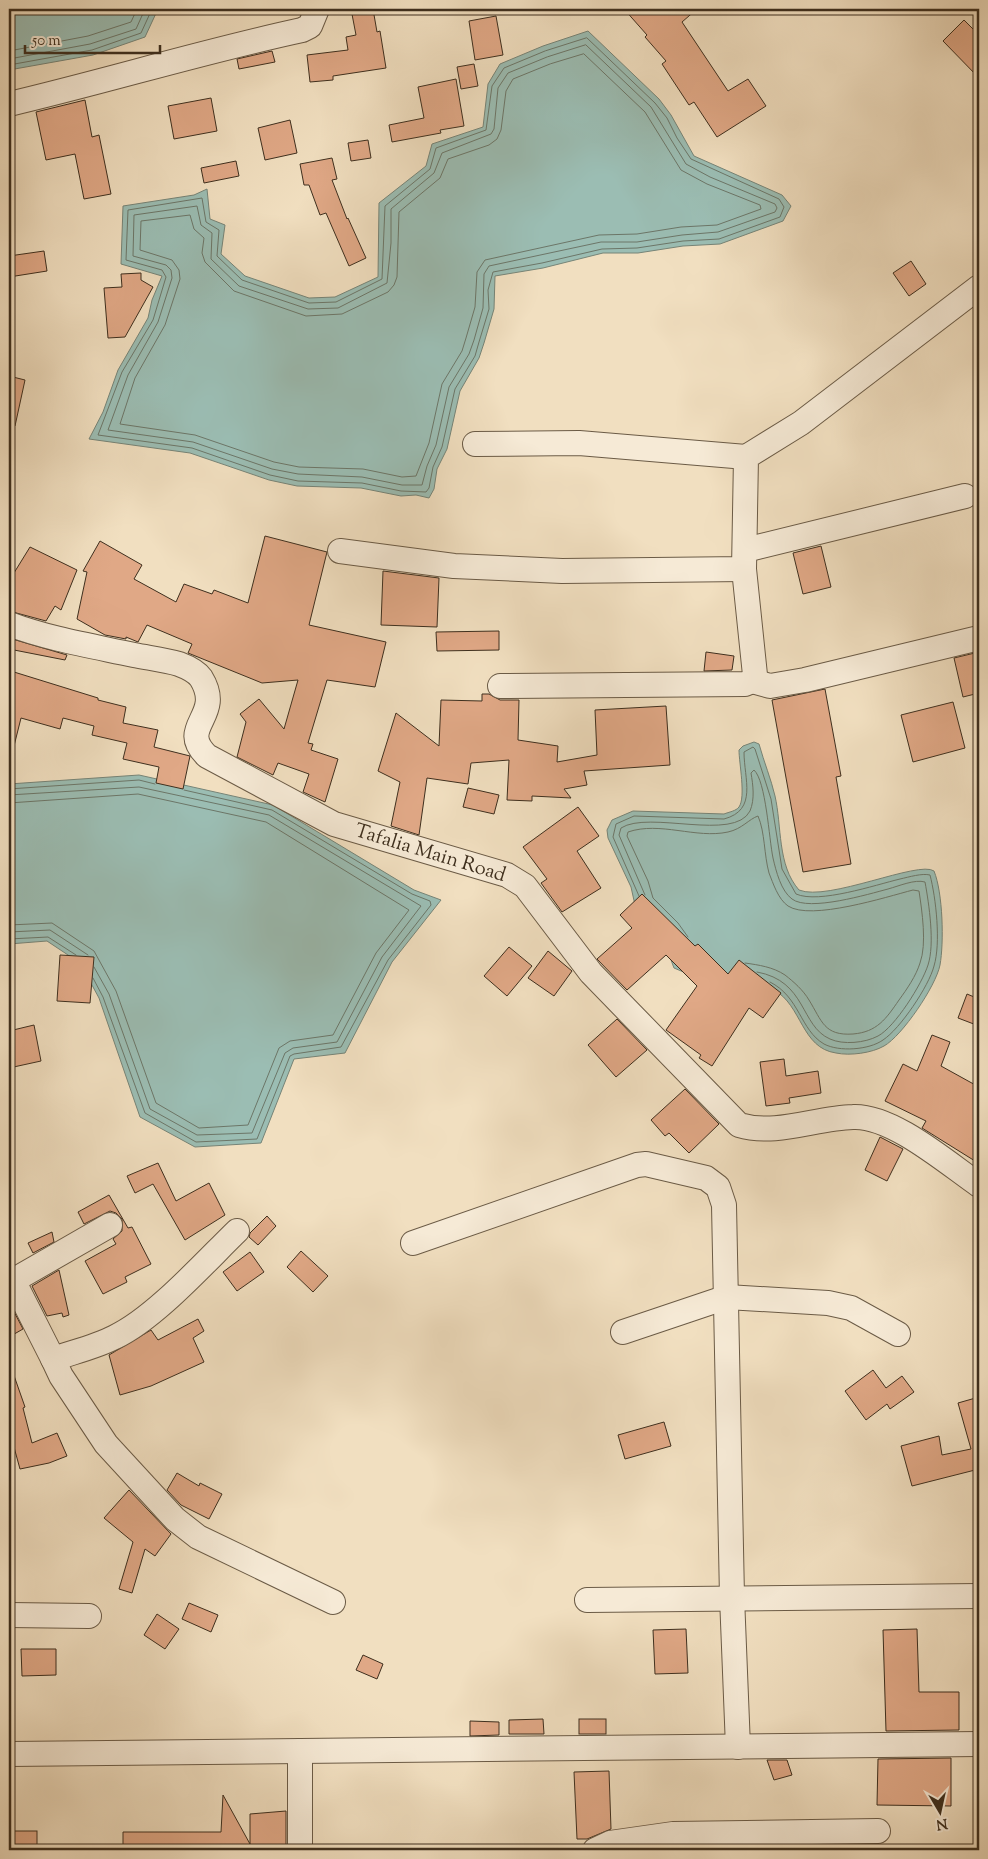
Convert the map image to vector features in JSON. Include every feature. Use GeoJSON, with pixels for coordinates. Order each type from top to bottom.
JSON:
{"type":"FeatureCollection","features":[{"type":"Feature","properties":{"kind":"street"},"geometry":{"type":"LineString","coordinates":[[9,104],[163,66],[240,43],[302,30],[310,26],[317,9]]}},
{"type":"Feature","properties":{"kind":"street"},"geometry":{"type":"LineString","coordinates":[[475,444],[579,442],[746,457],[801,423],[979,288]]}},
{"type":"Feature","properties":{"kind":"street"},"geometry":{"type":"LineString","coordinates":[[746,457],[745,560],[754,675],[752,681]]}},
{"type":"Feature","properties":{"kind":"street"},"geometry":{"type":"LineString","coordinates":[[340,551],[454,566],[562,571],[745,560],[965,496]]}},
{"type":"Feature","properties":{"kind":"street","name":"Tafalia Main Road"},"geometry":{"type":"LineString","coordinates":[[9,624],[65,641],[179,664],[197,672],[206,686],[210,700],[195,734],[198,747],[207,756],[334,824],[507,875],[525,886],[591,973],[739,1125],[755,1130],[853,1117],[873,1119],[893,1126],[979,1185]]}},
{"type":"Feature","properties":{"kind":"street"},"geometry":{"type":"LineString","coordinates":[[500,686],[745,684],[752,681],[770,686],[805,680],[979,638]]}},
{"type":"Feature","properties":{"kind":"street"},"geometry":{"type":"LineString","coordinates":[[413,1243],[637,1165],[646,1164],[706,1178],[718,1187],[724,1205],[732,1597],[738,1746]]}},
{"type":"Feature","properties":{"kind":"street"},"geometry":{"type":"LineString","coordinates":[[110,1225],[11,1282],[61,1376],[106,1444],[176,1519],[198,1537],[333,1602]]}},
{"type":"Feature","properties":{"kind":"street"},"geometry":{"type":"LineString","coordinates":[[53,1359],[115,1337],[133,1325],[156,1309],[237,1231]]}},
{"type":"Feature","properties":{"kind":"street"},"geometry":{"type":"LineString","coordinates":[[623,1332],[727,1297],[828,1303],[852,1308],[898,1334]]}},
{"type":"Feature","properties":{"kind":"street"},"geometry":{"type":"LineString","coordinates":[[587,1600],[732,1597],[979,1596]]}},
{"type":"Feature","properties":{"kind":"street"},"geometry":{"type":"LineString","coordinates":[[9,1615],[89,1616]]}},
{"type":"Feature","properties":{"kind":"street"},"geometry":{"type":"LineString","coordinates":[[9,1754],[979,1744]]}},
{"type":"Feature","properties":{"kind":"street"},"geometry":{"type":"LineString","coordinates":[[300,1751],[300,1850]]}},
{"type":"Feature","properties":{"kind":"street"},"geometry":{"type":"LineString","coordinates":[[595,1850],[610,1843],[673,1834],[878,1831]]}},
{"type":"Feature","properties":{"kind":"water"},"geometry":{"type":"Polygon","coordinates":[[[9,9],[158,9],[145,37],[93,55],[9,70],[9,9]]]}},
{"type":"Feature","properties":{"kind":"water"},"geometry":{"type":"Polygon","coordinates":[[[588,31],[659,99],[671,115],[694,156],[782,195],[791,206],[783,221],[720,244],[683,246],[638,253],[603,253],[543,268],[495,276],[494,309],[484,343],[479,358],[460,391],[447,449],[437,469],[434,489],[429,498],[416,495],[401,496],[361,488],[297,486],[269,480],[190,453],[89,439],[103,412],[118,370],[148,318],[152,300],[162,276],[121,264],[123,206],[194,195],[207,189],[210,219],[225,225],[221,254],[245,276],[309,298],[335,297],[378,277],[379,203],[426,166],[432,144],[483,127],[488,84],[500,64],[543,46],[588,31]]]}},
{"type":"Feature","properties":{"kind":"water"},"geometry":{"type":"Polygon","coordinates":[[[754,742],[759,744],[773,790],[781,845],[787,869],[799,890],[813,892],[830,891],[911,871],[925,869],[934,871],[942,918],[940,965],[932,985],[909,1022],[884,1046],[854,1054],[836,1053],[824,1049],[808,1035],[791,1005],[774,990],[702,977],[674,968],[671,960],[672,949],[635,905],[631,887],[608,838],[607,830],[612,820],[633,811],[724,814],[736,809],[739,807],[742,796],[739,750],[743,746],[754,742]]]}},
{"type":"Feature","properties":{"kind":"water"},"geometry":{"type":"Polygon","coordinates":[[[139,775],[273,805],[414,890],[441,900],[392,962],[345,1053],[294,1059],[261,1143],[195,1147],[140,1117],[99,998],[80,963],[47,941],[9,944],[9,784],[139,775]]]}},
{"type":"Feature","properties":{"kind":"building"},"geometry":{"type":"Polygon","coordinates":[[[351,9],[373,9],[377,32],[380,31],[386,68],[333,76],[333,80],[310,82],[307,55],[348,50],[346,37],[356,35],[351,9]]]}},
{"type":"Feature","properties":{"kind":"building"},"geometry":{"type":"Polygon","coordinates":[[[624,9],[697,9],[682,22],[728,91],[748,79],[766,106],[717,137],[694,102],[689,105],[662,64],[666,61],[645,37],[647,35],[624,9]]]}},
{"type":"Feature","properties":{"kind":"building"},"geometry":{"type":"Polygon","coordinates":[[[496,16],[503,55],[475,60],[469,21],[496,16]]]}},
{"type":"Feature","properties":{"kind":"building"},"geometry":{"type":"Polygon","coordinates":[[[964,20],[979,35],[979,78],[943,41],[964,20]]]}},
{"type":"Feature","properties":{"kind":"building"},"geometry":{"type":"Polygon","coordinates":[[[272,51],[275,62],[239,69],[237,59],[272,51]]]}},
{"type":"Feature","properties":{"kind":"building"},"geometry":{"type":"Polygon","coordinates":[[[474,64],[478,86],[461,89],[457,67],[474,64]]]}},
{"type":"Feature","properties":{"kind":"building"},"geometry":{"type":"Polygon","coordinates":[[[456,79],[464,126],[440,130],[441,133],[392,142],[389,125],[424,118],[418,87],[456,79]]]}},
{"type":"Feature","properties":{"kind":"building"},"geometry":{"type":"Polygon","coordinates":[[[211,98],[217,131],[174,139],[168,106],[211,98]]]}},
{"type":"Feature","properties":{"kind":"building"},"geometry":{"type":"Polygon","coordinates":[[[85,100],[92,137],[99,135],[111,194],[84,199],[75,154],[46,160],[36,112],[85,100]]]}},
{"type":"Feature","properties":{"kind":"building"},"geometry":{"type":"Polygon","coordinates":[[[290,120],[297,153],[265,160],[258,128],[290,120]]]}},
{"type":"Feature","properties":{"kind":"building"},"geometry":{"type":"Polygon","coordinates":[[[368,140],[371,158],[351,161],[348,143],[368,140]]]}},
{"type":"Feature","properties":{"kind":"building"},"geometry":{"type":"Polygon","coordinates":[[[332,158],[337,179],[332,180],[347,219],[366,258],[349,266],[326,213],[320,215],[309,185],[304,185],[300,164],[332,158]]]}},
{"type":"Feature","properties":{"kind":"building"},"geometry":{"type":"Polygon","coordinates":[[[236,161],[239,176],[204,183],[201,168],[236,161]]]}},
{"type":"Feature","properties":{"kind":"building"},"geometry":{"type":"Polygon","coordinates":[[[44,251],[47,271],[9,277],[9,256],[44,251]]]}},
{"type":"Feature","properties":{"kind":"building"},"geometry":{"type":"Polygon","coordinates":[[[911,261],[926,284],[909,296],[893,273],[911,261]]]}},
{"type":"Feature","properties":{"kind":"building"},"geometry":{"type":"Polygon","coordinates":[[[141,273],[141,280],[153,287],[125,337],[108,338],[104,288],[122,287],[121,274],[141,273]]]}},
{"type":"Feature","properties":{"kind":"building"},"geometry":{"type":"Polygon","coordinates":[[[9,376],[25,380],[15,426],[9,425],[9,376]]]}},
{"type":"Feature","properties":{"kind":"building"},"geometry":{"type":"Polygon","coordinates":[[[265,536],[327,552],[309,625],[386,642],[375,687],[327,680],[308,743],[313,744],[311,750],[338,759],[325,802],[303,792],[309,774],[278,763],[273,775],[237,757],[246,722],[240,714],[259,699],[284,729],[298,680],[262,683],[188,653],[192,644],[147,625],[138,642],[126,637],[126,639],[105,635],[77,619],[87,572],[83,571],[100,541],[142,565],[134,579],[176,602],[184,584],[212,594],[214,590],[248,603],[265,536]]]}},
{"type":"Feature","properties":{"kind":"building"},"geometry":{"type":"Polygon","coordinates":[[[821,546],[831,587],[803,594],[793,553],[821,546]]]}},
{"type":"Feature","properties":{"kind":"building"},"geometry":{"type":"Polygon","coordinates":[[[30,547],[77,570],[61,610],[55,606],[46,621],[9,611],[9,581],[30,547]]]}},
{"type":"Feature","properties":{"kind":"building"},"geometry":{"type":"Polygon","coordinates":[[[383,571],[439,578],[437,627],[381,625],[383,571]]]}},
{"type":"Feature","properties":{"kind":"building"},"geometry":{"type":"Polygon","coordinates":[[[499,631],[499,650],[437,651],[436,632],[499,631]]]}},
{"type":"Feature","properties":{"kind":"building"},"geometry":{"type":"Polygon","coordinates":[[[9,638],[67,655],[65,660],[9,649],[9,638]]]}},
{"type":"Feature","properties":{"kind":"building"},"geometry":{"type":"Polygon","coordinates":[[[706,652],[734,656],[732,670],[704,671],[706,652]]]}},
{"type":"Feature","properties":{"kind":"building"},"geometry":{"type":"Polygon","coordinates":[[[979,652],[979,693],[963,697],[954,658],[979,652]]]}},
{"type":"Feature","properties":{"kind":"building"},"geometry":{"type":"Polygon","coordinates":[[[14,672],[98,698],[98,700],[126,707],[123,723],[158,730],[154,747],[190,756],[183,789],[156,783],[159,767],[123,759],[127,743],[92,735],[94,726],[63,718],[60,729],[21,718],[14,746],[9,745],[9,692],[14,672]]]}},
{"type":"Feature","properties":{"kind":"building"},"geometry":{"type":"Polygon","coordinates":[[[825,689],[841,776],[836,777],[851,864],[803,872],[772,700],[825,689]]]}},
{"type":"Feature","properties":{"kind":"building"},"geometry":{"type":"Polygon","coordinates":[[[482,694],[489,694],[500,700],[519,700],[518,740],[558,746],[557,762],[597,755],[595,710],[666,706],[670,765],[584,771],[587,785],[564,789],[571,798],[532,796],[532,801],[507,800],[509,760],[471,763],[468,784],[427,778],[419,835],[391,826],[400,782],[378,771],[396,713],[439,746],[441,700],[482,701],[482,694]]]}},
{"type":"Feature","properties":{"kind":"building"},"geometry":{"type":"Polygon","coordinates":[[[953,702],[965,748],[913,762],[901,715],[953,702]]]}},
{"type":"Feature","properties":{"kind":"building"},"geometry":{"type":"Polygon","coordinates":[[[468,788],[499,795],[494,814],[463,807],[468,788]]]}},
{"type":"Feature","properties":{"kind":"building"},"geometry":{"type":"Polygon","coordinates":[[[578,807],[599,836],[577,851],[601,888],[562,912],[541,883],[547,879],[523,847],[578,807]]]}},
{"type":"Feature","properties":{"kind":"building"},"geometry":{"type":"Polygon","coordinates":[[[642,894],[695,946],[698,944],[728,974],[739,960],[781,993],[763,1018],[749,1008],[712,1066],[699,1058],[701,1055],[666,1030],[697,986],[666,955],[627,990],[597,959],[632,928],[620,915],[642,894]]]}},
{"type":"Feature","properties":{"kind":"building"},"geometry":{"type":"Polygon","coordinates":[[[509,947],[532,966],[507,996],[484,976],[509,947]]]}},
{"type":"Feature","properties":{"kind":"building"},"geometry":{"type":"Polygon","coordinates":[[[548,951],[572,971],[554,996],[528,978],[548,951]]]}},
{"type":"Feature","properties":{"kind":"building"},"geometry":{"type":"Polygon","coordinates":[[[60,955],[94,957],[90,1003],[57,1001],[60,955]]]}},
{"type":"Feature","properties":{"kind":"building"},"geometry":{"type":"Polygon","coordinates":[[[967,994],[979,999],[979,1026],[958,1018],[967,994]]]}},
{"type":"Feature","properties":{"kind":"building"},"geometry":{"type":"Polygon","coordinates":[[[617,1019],[647,1050],[616,1077],[588,1045],[617,1019]]]}},
{"type":"Feature","properties":{"kind":"building"},"geometry":{"type":"Polygon","coordinates":[[[34,1025],[41,1061],[9,1068],[9,1031],[34,1025]]]}},
{"type":"Feature","properties":{"kind":"building"},"geometry":{"type":"Polygon","coordinates":[[[932,1035],[950,1042],[941,1066],[979,1087],[979,1154],[975,1161],[922,1128],[926,1121],[885,1101],[903,1064],[917,1071],[932,1035]]]}},
{"type":"Feature","properties":{"kind":"building"},"geometry":{"type":"Polygon","coordinates":[[[784,1059],[786,1076],[818,1071],[821,1093],[789,1098],[790,1103],[766,1106],[760,1062],[784,1059]]]}},
{"type":"Feature","properties":{"kind":"building"},"geometry":{"type":"Polygon","coordinates":[[[685,1089],[719,1124],[689,1153],[669,1133],[665,1136],[651,1120],[685,1089]]]}},
{"type":"Feature","properties":{"kind":"building"},"geometry":{"type":"Polygon","coordinates":[[[880,1137],[903,1149],[887,1181],[865,1170],[880,1137]]]}},
{"type":"Feature","properties":{"kind":"building"},"geometry":{"type":"Polygon","coordinates":[[[158,1163],[176,1201],[209,1183],[225,1215],[185,1240],[153,1184],[135,1193],[127,1176],[158,1163]]]}},
{"type":"Feature","properties":{"kind":"building"},"geometry":{"type":"Polygon","coordinates":[[[109,1195],[128,1228],[132,1227],[151,1264],[125,1277],[127,1282],[103,1294],[85,1261],[116,1244],[113,1239],[122,1231],[122,1219],[116,1213],[110,1211],[84,1224],[78,1212],[109,1195]]]}},
{"type":"Feature","properties":{"kind":"building"},"geometry":{"type":"Polygon","coordinates":[[[267,1216],[276,1226],[258,1245],[249,1237],[250,1233],[267,1216]]]}},
{"type":"Feature","properties":{"kind":"building"},"geometry":{"type":"Polygon","coordinates":[[[52,1232],[54,1242],[33,1253],[28,1243],[52,1232]]]}},
{"type":"Feature","properties":{"kind":"building"},"geometry":{"type":"Polygon","coordinates":[[[301,1251],[328,1276],[313,1292],[287,1267],[301,1251]]]}},
{"type":"Feature","properties":{"kind":"building"},"geometry":{"type":"Polygon","coordinates":[[[250,1252],[264,1272],[237,1291],[223,1272],[250,1252]]]}},
{"type":"Feature","properties":{"kind":"building"},"geometry":{"type":"Polygon","coordinates":[[[59,1270],[69,1315],[63,1317],[62,1313],[47,1316],[32,1286],[59,1270]]]}},
{"type":"Feature","properties":{"kind":"building"},"geometry":{"type":"Polygon","coordinates":[[[9,1302],[23,1329],[9,1337],[9,1302]]]}},
{"type":"Feature","properties":{"kind":"building"},"geometry":{"type":"Polygon","coordinates":[[[198,1319],[204,1331],[193,1338],[204,1362],[151,1386],[120,1395],[109,1355],[151,1330],[158,1340],[198,1319]]]}},
{"type":"Feature","properties":{"kind":"building"},"geometry":{"type":"Polygon","coordinates":[[[11,1367],[25,1407],[23,1408],[32,1443],[57,1433],[67,1456],[49,1463],[20,1469],[9,1429],[9,1368],[11,1367]]]}},
{"type":"Feature","properties":{"kind":"building"},"geometry":{"type":"Polygon","coordinates":[[[873,1370],[886,1388],[902,1376],[914,1392],[890,1409],[887,1404],[866,1420],[845,1391],[873,1370]]]}},
{"type":"Feature","properties":{"kind":"building"},"geometry":{"type":"Polygon","coordinates":[[[979,1397],[979,1469],[912,1486],[901,1446],[939,1436],[942,1455],[971,1449],[958,1403],[979,1397]]]}},
{"type":"Feature","properties":{"kind":"building"},"geometry":{"type":"Polygon","coordinates":[[[664,1422],[671,1446],[625,1459],[618,1435],[664,1422]]]}},
{"type":"Feature","properties":{"kind":"building"},"geometry":{"type":"Polygon","coordinates":[[[177,1473],[199,1486],[200,1483],[222,1494],[209,1519],[181,1505],[167,1490],[177,1473]]]}},
{"type":"Feature","properties":{"kind":"building"},"geometry":{"type":"Polygon","coordinates":[[[129,1490],[171,1534],[155,1556],[145,1549],[132,1593],[119,1589],[133,1542],[104,1518],[129,1490]]]}},
{"type":"Feature","properties":{"kind":"building"},"geometry":{"type":"Polygon","coordinates":[[[189,1603],[218,1615],[211,1632],[182,1619],[189,1603]]]}},
{"type":"Feature","properties":{"kind":"building"},"geometry":{"type":"Polygon","coordinates":[[[157,1614],[179,1629],[165,1649],[144,1635],[157,1614]]]}},
{"type":"Feature","properties":{"kind":"building"},"geometry":{"type":"Polygon","coordinates":[[[686,1629],[688,1673],[655,1674],[653,1630],[686,1629]]]}},
{"type":"Feature","properties":{"kind":"building"},"geometry":{"type":"Polygon","coordinates":[[[917,1629],[919,1692],[959,1692],[959,1730],[886,1731],[883,1630],[917,1629]]]}},
{"type":"Feature","properties":{"kind":"building"},"geometry":{"type":"Polygon","coordinates":[[[21,1649],[56,1649],[56,1675],[22,1676],[21,1649]]]}},
{"type":"Feature","properties":{"kind":"building"},"geometry":{"type":"Polygon","coordinates":[[[363,1655],[383,1664],[377,1679],[356,1670],[363,1655]]]}},
{"type":"Feature","properties":{"kind":"building"},"geometry":{"type":"Polygon","coordinates":[[[543,1719],[544,1734],[509,1734],[509,1720],[543,1719]]]}},
{"type":"Feature","properties":{"kind":"building"},"geometry":{"type":"Polygon","coordinates":[[[579,1719],[606,1719],[606,1734],[579,1734],[579,1719]]]}},
{"type":"Feature","properties":{"kind":"building"},"geometry":{"type":"Polygon","coordinates":[[[470,1721],[499,1722],[499,1735],[470,1736],[470,1721]]]}},
{"type":"Feature","properties":{"kind":"building"},"geometry":{"type":"Polygon","coordinates":[[[951,1758],[951,1806],[877,1805],[878,1759],[951,1758]]]}},
{"type":"Feature","properties":{"kind":"building"},"geometry":{"type":"Polygon","coordinates":[[[767,1760],[787,1760],[792,1775],[774,1780],[767,1760]]]}},
{"type":"Feature","properties":{"kind":"building"},"geometry":{"type":"Polygon","coordinates":[[[609,1771],[611,1829],[587,1839],[577,1839],[574,1772],[609,1771]]]}},
{"type":"Feature","properties":{"kind":"building"},"geometry":{"type":"Polygon","coordinates":[[[223,1795],[250,1844],[250,1814],[286,1811],[286,1850],[229,1850],[230,1847],[197,1845],[197,1850],[123,1850],[123,1832],[221,1832],[223,1795]]]}},
{"type":"Feature","properties":{"kind":"building"},"geometry":{"type":"Polygon","coordinates":[[[9,1831],[37,1831],[37,1850],[9,1850],[9,1831]]]}}]}
